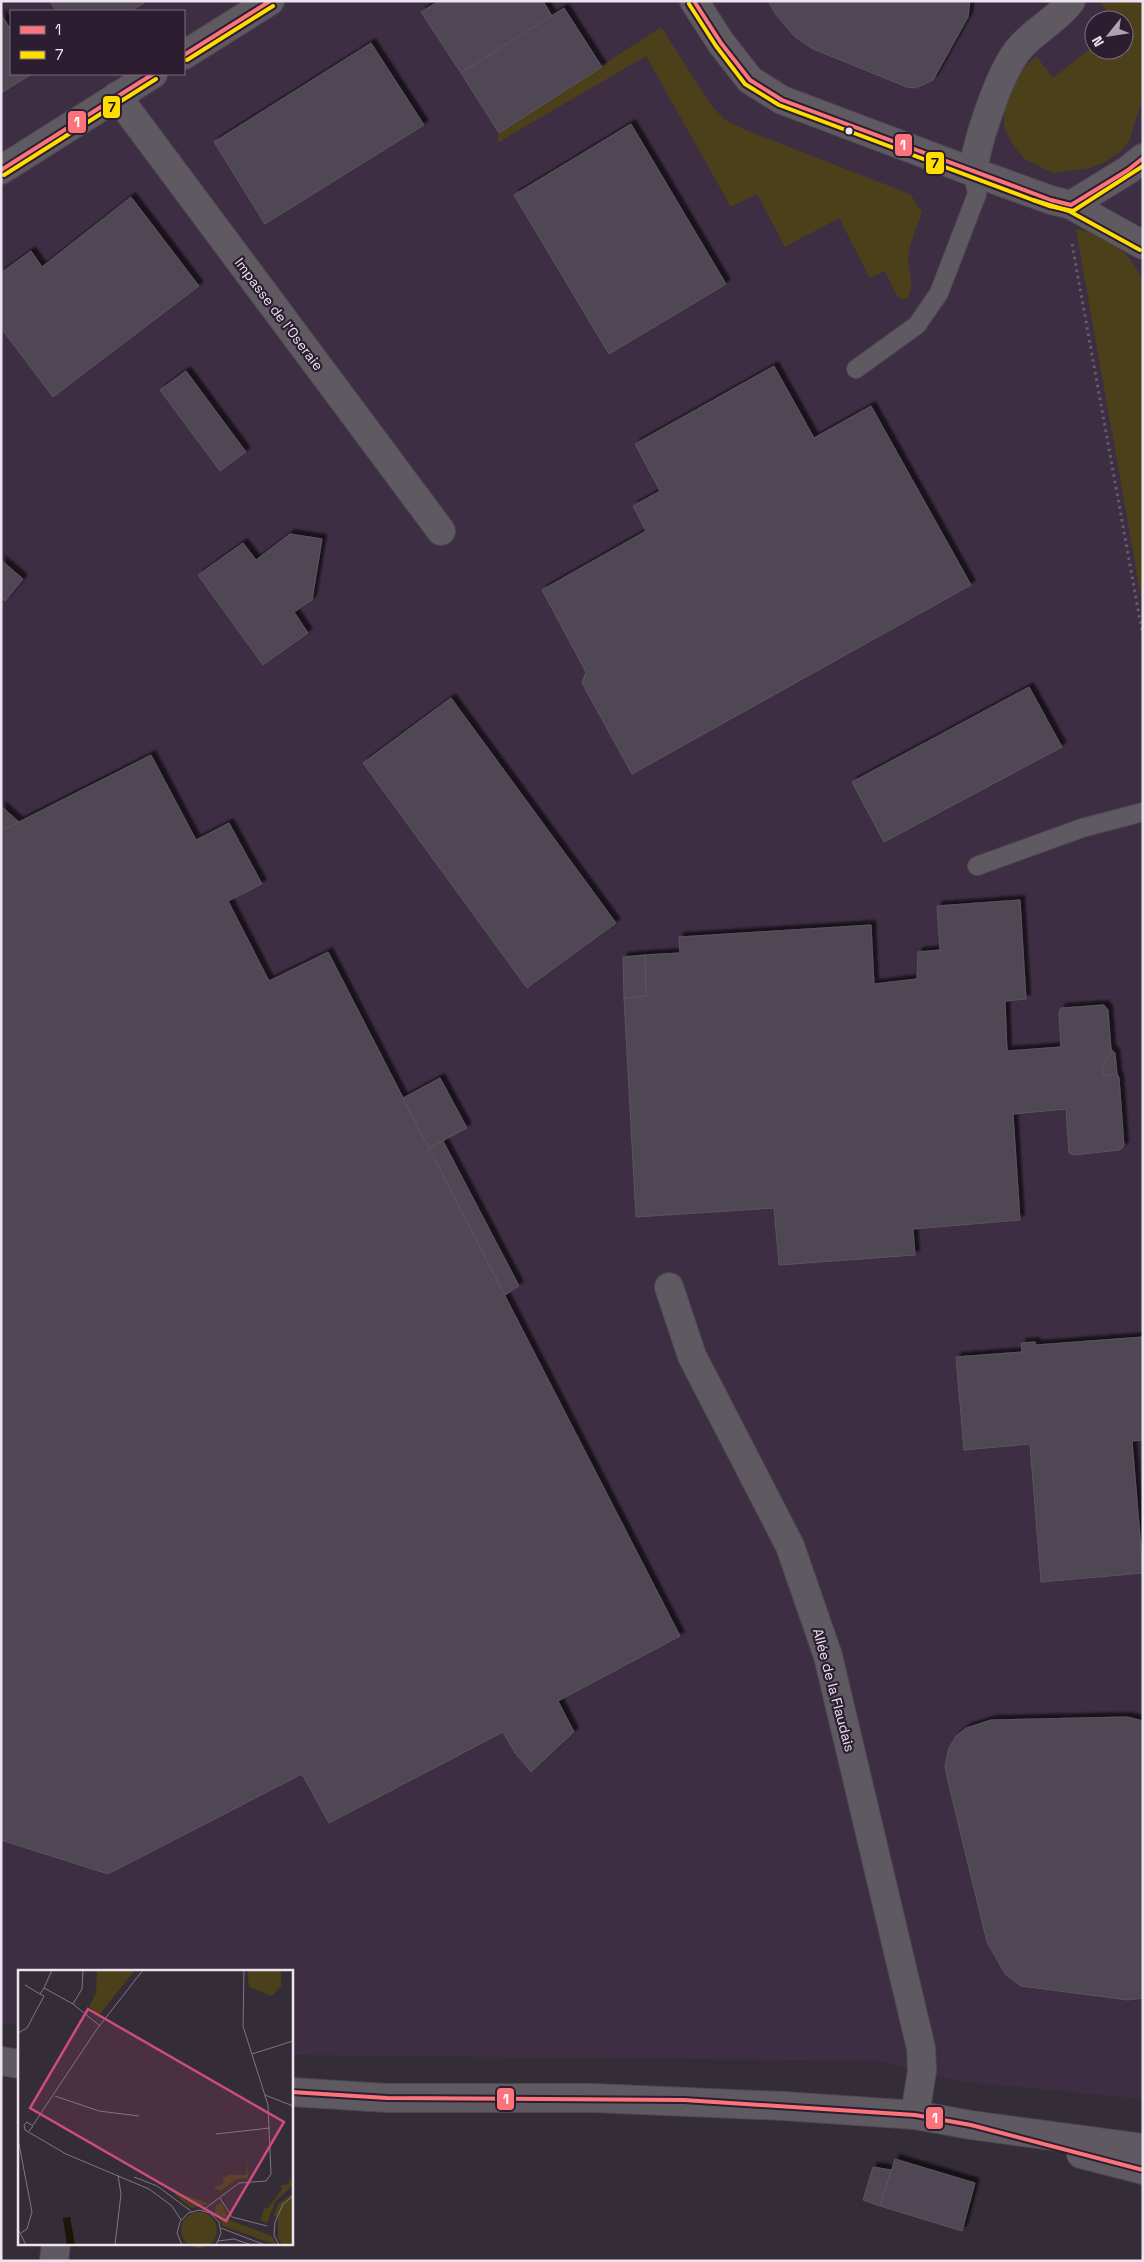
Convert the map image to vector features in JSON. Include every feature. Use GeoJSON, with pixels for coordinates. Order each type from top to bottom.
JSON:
{"type":"FeatureCollection","features":[{"type":"Feature","properties":{"kind":"street"},"geometry":{"type":"LineString","coordinates":[[185,54],[270,1]]}},
{"type":"Feature","properties":{"kind":"street"},"geometry":{"type":"LineString","coordinates":[[694,1],[721,43],[750,80],[782,100],[972,172],[1067,204],[1143,246]]}},
{"type":"Feature","properties":{"kind":"street"},"geometry":{"type":"LineString","coordinates":[[972,172],[975,152],[1009,64],[1019,49],[1064,11],[1071,1]]}},
{"type":"Feature","properties":{"kind":"street"},"geometry":{"type":"LineString","coordinates":[[1,170],[151,75]]}},
{"type":"Feature","properties":{"kind":"street","name":"Impasse de l'Oseraie"},"geometry":{"type":"LineString","coordinates":[[117,96],[441,532]]}},
{"type":"Feature","properties":{"kind":"street"},"geometry":{"type":"LineString","coordinates":[[1067,204],[1128,170],[1143,158]]}},
{"type":"Feature","properties":{"kind":"street","name":"Allée de la Flaudais"},"geometry":{"type":"LineString","coordinates":[[669,1287],[692,1356],[790,1546],[828,1656],[921,2048],[922,2071],[916,2115]]}},
{"type":"Feature","properties":{"kind":"street"},"geometry":{"type":"LineString","coordinates":[[1,2061],[18,2064]]}},
{"type":"Feature","properties":{"kind":"street"},"geometry":{"type":"LineString","coordinates":[[292,2092],[387,2098],[684,2100],[916,2115],[970,2125],[1143,2148]]}},
{"type":"Feature","properties":{"kind":"street"},"geometry":{"type":"LineString","coordinates":[[970,2125],[1143,2170]]}},
{"type":"Feature","properties":{"kind":"street"},"geometry":{"type":"LineString","coordinates":[[54,2261],[56,2244]]}},
{"type":"Feature","properties":{"kind":"lane"},"geometry":{"type":"LineString","coordinates":[[856,369],[917,326],[939,293],[977,194],[972,172]]}},
{"type":"Feature","properties":{"kind":"lane"},"geometry":{"type":"LineString","coordinates":[[977,866],[1082,828],[1143,812]]}},
{"type":"Feature","properties":{"kind":"path"},"geometry":{"type":"LineString","coordinates":[[1067,204],[1143,637]]}},
{"type":"Feature","properties":{"kind":"shaded area"},"geometry":{"type":"Polygon","coordinates":[[[1,1],[1143,1],[1143,2099],[956,2081],[878,2061],[292,2055],[292,1970],[18,1970],[18,2026],[1,2023],[1,1]]]}},
{"type":"Feature","properties":{"kind":"shaded area"},"geometry":{"type":"Polygon","coordinates":[[[1099,1],[1143,1],[1143,97],[1129,141],[1120,152],[1107,161],[1091,168],[1054,173],[1026,160],[1015,148],[1005,130],[1003,111],[1007,90],[1019,73],[1036,56],[1053,78],[1084,54],[1084,60],[1134,60],[1134,10],[1106,10],[1099,1]]]}},
{"type":"Feature","properties":{"kind":"shaded area"},"geometry":{"type":"Polygon","coordinates":[[[661,27],[711,105],[724,119],[745,130],[910,194],[922,212],[908,254],[911,289],[907,298],[901,299],[896,294],[885,271],[870,278],[839,218],[785,247],[757,194],[731,207],[646,56],[497,143],[499,133],[661,27]]]}},
{"type":"Feature","properties":{"kind":"shaded area"},"geometry":{"type":"Polygon","coordinates":[[[1076,229],[1099,236],[1116,246],[1130,260],[1143,280],[1143,608],[1076,229]]]}},
{"type":"Feature","properties":{"kind":"building"},"geometry":{"type":"Polygon","coordinates":[[[50,1],[147,1],[133,10],[55,10],[50,1]]]}},
{"type":"Feature","properties":{"kind":"building"},"geometry":{"type":"Polygon","coordinates":[[[439,1],[543,1],[552,16],[461,73],[421,12],[439,1]]]}},
{"type":"Feature","properties":{"kind":"building"},"geometry":{"type":"Polygon","coordinates":[[[768,1],[970,1],[968,17],[933,80],[916,88],[907,87],[813,49],[795,37],[777,16],[768,1]]]}},
{"type":"Feature","properties":{"kind":"building"},"geometry":{"type":"Polygon","coordinates":[[[564,8],[602,67],[499,133],[461,73],[564,8]]]}},
{"type":"Feature","properties":{"kind":"building"},"geometry":{"type":"Polygon","coordinates":[[[1,14],[10,28],[10,75],[30,75],[1,93],[1,14]]]}},
{"type":"Feature","properties":{"kind":"building"},"geometry":{"type":"Polygon","coordinates":[[[371,43],[424,125],[265,224],[214,142],[371,43]]]}},
{"type":"Feature","properties":{"kind":"building"},"geometry":{"type":"Polygon","coordinates":[[[631,124],[726,284],[609,354],[514,195],[631,124]]]}},
{"type":"Feature","properties":{"kind":"building"},"geometry":{"type":"Polygon","coordinates":[[[131,197],[199,286],[53,397],[1,328],[1,273],[31,251],[42,267],[131,197]]]}},
{"type":"Feature","properties":{"kind":"building"},"geometry":{"type":"Polygon","coordinates":[[[774,366],[814,438],[871,406],[971,585],[632,774],[582,683],[586,672],[542,590],[646,531],[633,506],[660,491],[635,444],[774,366]]]}},
{"type":"Feature","properties":{"kind":"building"},"geometry":{"type":"Polygon","coordinates":[[[186,371],[246,452],[220,471],[160,390],[186,371]]]}},
{"type":"Feature","properties":{"kind":"building"},"geometry":{"type":"Polygon","coordinates":[[[290,534],[322,539],[312,600],[294,612],[308,633],[263,665],[198,575],[243,543],[256,560],[290,534]]]}},
{"type":"Feature","properties":{"kind":"building"},"geometry":{"type":"Polygon","coordinates":[[[1,560],[23,579],[5,601],[1,597],[1,560]]]}},
{"type":"Feature","properties":{"kind":"building"},"geometry":{"type":"Polygon","coordinates":[[[1029,687],[1062,747],[884,842],[852,782],[1029,687]]]}},
{"type":"Feature","properties":{"kind":"building"},"geometry":{"type":"Polygon","coordinates":[[[451,698],[616,923],[527,988],[363,763],[451,698]]]}},
{"type":"Feature","properties":{"kind":"building"},"geometry":{"type":"Polygon","coordinates":[[[151,755],[196,840],[229,823],[262,884],[228,901],[269,981],[328,952],[680,1636],[558,1701],[574,1732],[531,1772],[515,1753],[503,1732],[329,1823],[302,1774],[108,1874],[1,1840],[1,831],[151,755]]]}},
{"type":"Feature","properties":{"kind":"building"},"geometry":{"type":"Polygon","coordinates":[[[1,806],[19,822],[1,831],[1,806]]]}},
{"type":"Feature","properties":{"kind":"building"},"geometry":{"type":"Polygon","coordinates":[[[1020,900],[1026,999],[1005,1001],[1007,1051],[1061,1047],[1059,1012],[1061,1008],[1104,1005],[1108,1010],[1111,1055],[1105,1059],[1103,1076],[1117,1074],[1119,1078],[1124,1146],[1120,1150],[1074,1155],[1069,1153],[1066,1109],[1013,1114],[1020,1220],[913,1229],[915,1255],[779,1265],[774,1208],[636,1217],[624,998],[646,996],[645,955],[680,953],[679,937],[871,925],[874,984],[917,979],[918,952],[940,950],[937,906],[1020,900]]]}},
{"type":"Feature","properties":{"kind":"building"},"geometry":{"type":"Polygon","coordinates":[[[645,955],[646,996],[624,998],[623,957],[645,955]]]}},
{"type":"Feature","properties":{"kind":"building"},"geometry":{"type":"Polygon","coordinates":[[[1111,1049],[1115,1053],[1117,1074],[1103,1076],[1103,1065],[1105,1065],[1105,1059],[1111,1055],[1111,1049]]]}},
{"type":"Feature","properties":{"kind":"building"},"geometry":{"type":"Polygon","coordinates":[[[440,1078],[467,1128],[429,1148],[403,1098],[440,1078]]]}},
{"type":"Feature","properties":{"kind":"building"},"geometry":{"type":"Polygon","coordinates":[[[443,1141],[519,1286],[505,1295],[429,1148],[443,1141]]]}},
{"type":"Feature","properties":{"kind":"building"},"geometry":{"type":"Polygon","coordinates":[[[1143,1337],[1143,1440],[1132,1441],[1143,1573],[1041,1582],[1030,1444],[964,1450],[956,1357],[1022,1352],[1021,1343],[1035,1342],[1036,1345],[1143,1337]]]}},
{"type":"Feature","properties":{"kind":"building"},"geometry":{"type":"Polygon","coordinates":[[[1127,1717],[1143,1721],[1143,1998],[1128,2000],[1021,1986],[1006,1975],[987,1942],[945,1766],[949,1748],[956,1736],[966,1728],[991,1720],[1127,1717]]]}},
{"type":"Feature","properties":{"kind":"building"},"geometry":{"type":"Polygon","coordinates":[[[895,2159],[975,2183],[962,2231],[880,2206],[895,2159]]]}},
{"type":"Feature","properties":{"kind":"building"},"geometry":{"type":"Polygon","coordinates":[[[873,2167],[891,2170],[880,2206],[863,2200],[873,2167]]]}},
{"type":"Feature","properties":{"kind":"transit line","name":"1"},"geometry":{"type":"LineString","coordinates":[[185,54],[270,1]]}},
{"type":"Feature","properties":{"kind":"transit line","name":"1"},"geometry":{"type":"LineString","coordinates":[[694,1],[721,43],[750,80],[782,100],[1051,200],[1071,205],[1128,170],[1143,158]]}},
{"type":"Feature","properties":{"kind":"transit line","name":"7"},"geometry":{"type":"LineString","coordinates":[[689,4],[716,46],[745,84],[779,105],[1049,206],[1073,211],[1143,166]]}},
{"type":"Feature","properties":{"kind":"transit line","name":"7"},"geometry":{"type":"LineString","coordinates":[[187,60],[273,6]]}},
{"type":"Feature","properties":{"kind":"transit line","name":"1"},"geometry":{"type":"LineString","coordinates":[[1,170],[151,75]]}},
{"type":"Feature","properties":{"kind":"transit line","name":"7"},"geometry":{"type":"LineString","coordinates":[[4,175],[156,79]]}},
{"type":"Feature","properties":{"kind":"transit line","name":"7"},"geometry":{"type":"LineString","coordinates":[[1033,200],[1069,211],[1140,250]]}},
{"type":"Feature","properties":{"kind":"transit line","name":"1"},"geometry":{"type":"LineString","coordinates":[[292,2092],[387,2098],[684,2100],[915,2115],[971,2125],[1143,2170]]}}]}
